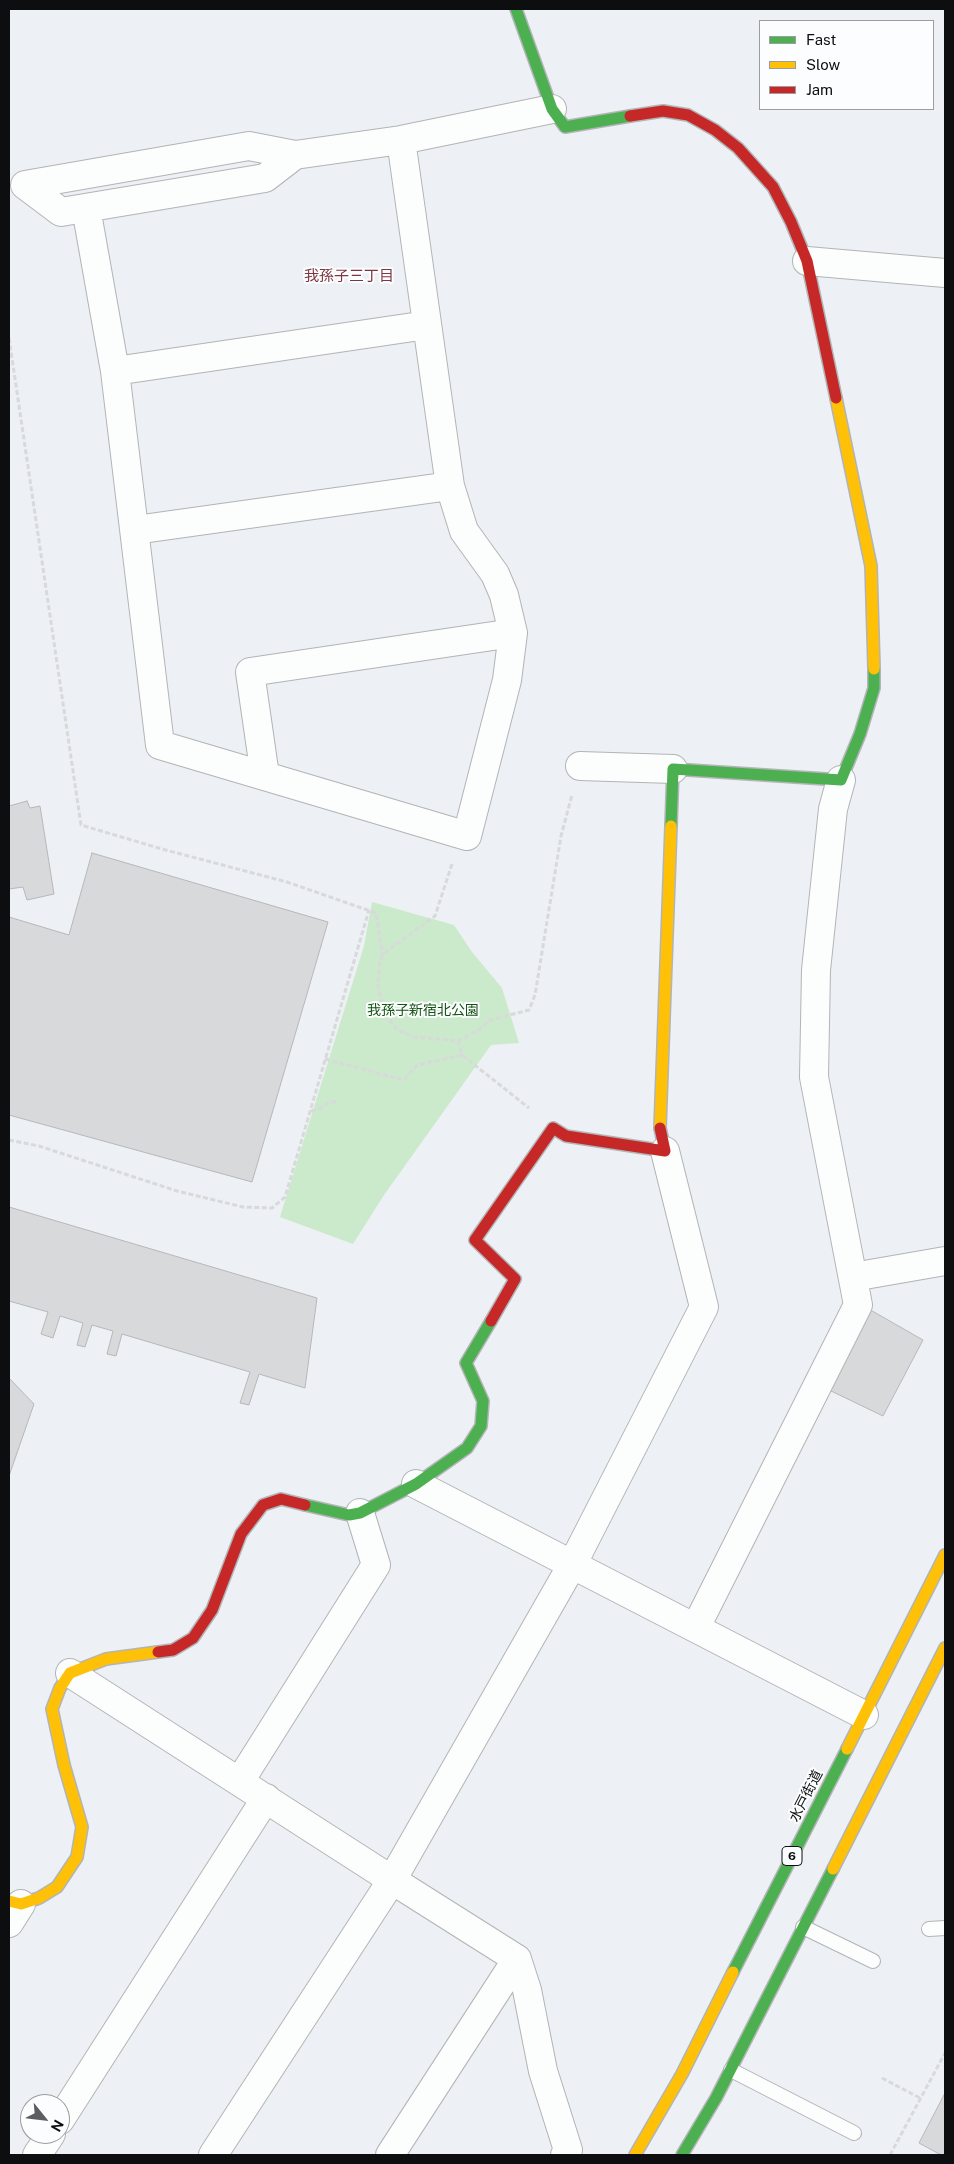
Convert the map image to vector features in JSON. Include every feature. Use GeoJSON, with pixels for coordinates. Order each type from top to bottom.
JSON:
{"type":"FeatureCollection","features":[{"type":"Feature","properties":{"kind":"main road"},"geometry":{"type":"LineString","coordinates":[[13,1910],[57,1888],[77,1857],[82,1827],[64,1765],[52,1709],[60,1688],[70,1673],[106,1658],[173,1650],[193,1638],[212,1610],[241,1534],[263,1504],[281,1499],[349,1515],[360,1513],[416,1484],[467,1448],[481,1426],[483,1401],[466,1363],[515,1279],[474,1240],[552,1128],[566,1136],[665,1151],[660,1125],[673,769],[841,780],[860,734],[874,688],[871,566],[806,261],[791,222],[773,186],[738,148],[715,130],[688,115],[663,111],[565,127],[552,109],[516,9]]}},
{"type":"Feature","properties":{"kind":"main road","name":"水戸街道"},"geometry":{"type":"LineString","coordinates":[[634,2155],[682,2074],[945,1555]]}},
{"type":"Feature","properties":{"kind":"main road"},"geometry":{"type":"LineString","coordinates":[[682,2155],[731,2070],[945,1648]]}},
{"type":"Feature","properties":{"kind":"street"},"geometry":{"type":"LineString","coordinates":[[17,181],[249,146],[295,155],[401,140],[552,109]]}},
{"type":"Feature","properties":{"kind":"street"},"geometry":{"type":"LineString","coordinates":[[86,208],[115,371],[160,745],[468,836],[506,680],[513,633],[504,596],[495,574],[464,531],[450,486],[401,140]]}},
{"type":"Feature","properties":{"kind":"street"},"geometry":{"type":"LineString","coordinates":[[17,181],[61,212],[265,178],[295,155]]}},
{"type":"Feature","properties":{"kind":"street"},"geometry":{"type":"LineString","coordinates":[[806,261],[945,273]]}},
{"type":"Feature","properties":{"kind":"street"},"geometry":{"type":"LineString","coordinates":[[115,371],[427,325]]}},
{"type":"Feature","properties":{"kind":"street"},"geometry":{"type":"LineString","coordinates":[[135,530],[450,486]]}},
{"type":"Feature","properties":{"kind":"street"},"geometry":{"type":"LineString","coordinates":[[265,776],[250,672],[513,633]]}},
{"type":"Feature","properties":{"kind":"street"},"geometry":{"type":"LineString","coordinates":[[580,766],[673,769]]}},
{"type":"Feature","properties":{"kind":"street"},"geometry":{"type":"LineString","coordinates":[[696,1628],[858,1305],[814,1077],[816,970],[833,809],[841,780]]}},
{"type":"Feature","properties":{"kind":"street"},"geometry":{"type":"LineString","coordinates":[[213,2155],[392,1880],[572,1565],[704,1307],[665,1151]]}},
{"type":"Feature","properties":{"kind":"street"},"geometry":{"type":"LineString","coordinates":[[853,1277],[945,1261]]}},
{"type":"Feature","properties":{"kind":"street"},"geometry":{"type":"LineString","coordinates":[[416,1484],[864,1715]]}},
{"type":"Feature","properties":{"kind":"street"},"geometry":{"type":"LineString","coordinates":[[240,1782],[376,1565],[360,1513]]}},
{"type":"Feature","properties":{"kind":"street"},"geometry":{"type":"LineString","coordinates":[[70,1673],[517,1959],[527,1990],[543,2071],[568,2150],[565,2155]]}},
{"type":"Feature","properties":{"kind":"street"},"geometry":{"type":"LineString","coordinates":[[70,2104],[266,1798]]}},
{"type":"Feature","properties":{"kind":"street"},"geometry":{"type":"LineString","coordinates":[[390,2155],[517,1959]]}},
{"type":"Feature","properties":{"kind":"street"},"geometry":{"type":"LineString","coordinates":[[37,2155],[44,2144]]}},
{"type":"Feature","properties":{"kind":"lane"},"geometry":{"type":"LineString","coordinates":[[803,1927],[873,1961]]}},
{"type":"Feature","properties":{"kind":"lane"},"geometry":{"type":"LineString","coordinates":[[929,1929],[945,1928]]}},
{"type":"Feature","properties":{"kind":"lane"},"geometry":{"type":"LineString","coordinates":[[731,2070],[854,2133]]}},
{"type":"Feature","properties":{"kind":"path"},"geometry":{"type":"LineString","coordinates":[[459,834],[452,867],[435,916],[387,951],[380,960],[378,985],[383,1008],[397,1030],[415,1037],[458,1041],[478,1030],[490,1020],[529,1010],[535,995],[561,836],[580,766]]}},
{"type":"Feature","properties":{"kind":"path"},"geometry":{"type":"LineString","coordinates":[[9,1140],[39,1146],[177,1191],[243,1208],[272,1208],[285,1198],[368,910]]}},
{"type":"Feature","properties":{"kind":"path"},"geometry":{"type":"LineString","coordinates":[[458,1041],[462,1055],[552,1128]]}},
{"type":"Feature","properties":{"kind":"path"},"geometry":{"type":"LineString","coordinates":[[325,1059],[404,1080],[418,1065],[462,1055]]}},
{"type":"Feature","properties":{"kind":"path"},"geometry":{"type":"LineString","coordinates":[[310,1111],[321,1108],[329,1102],[338,1102]]}},
{"type":"Feature","properties":{"kind":"path"},"geometry":{"type":"LineString","coordinates":[[890,2155],[945,2053]]}},
{"type":"Feature","properties":{"kind":"path"},"geometry":{"type":"LineString","coordinates":[[882,2078],[920,2098]]}},
{"type":"Feature","properties":{"kind":"green space","name":"我孫子新宿北公園"},"geometry":{"type":"Polygon","coordinates":[[[372,902],[454,925],[472,952],[502,988],[519,1043],[491,1045],[384,1195],[353,1244],[280,1217],[364,946],[372,902]]]}},
{"type":"Feature","properties":{"kind":"building"},"geometry":{"type":"Polygon","coordinates":[[[27,801],[30,808],[40,806],[54,894],[27,900],[23,887],[9,889],[9,806],[27,801]]]}},
{"type":"Feature","properties":{"kind":"building"},"geometry":{"type":"Polygon","coordinates":[[[92,853],[328,922],[252,1182],[9,1115],[9,917],[69,935],[92,853]]]}},
{"type":"Feature","properties":{"kind":"building"},"geometry":{"type":"Polygon","coordinates":[[[9,1207],[317,1298],[305,1388],[259,1374],[249,1405],[240,1403],[250,1372],[122,1334],[116,1356],[107,1354],[113,1331],[92,1325],[85,1347],[77,1345],[83,1323],[60,1316],[53,1338],[41,1334],[48,1312],[9,1301],[9,1207]]]}},
{"type":"Feature","properties":{"kind":"building"},"geometry":{"type":"Polygon","coordinates":[[[867,1308],[923,1340],[883,1416],[827,1389],[867,1308]]]}},
{"type":"Feature","properties":{"kind":"building"},"geometry":{"type":"Polygon","coordinates":[[[9,1378],[34,1404],[9,1476],[9,1378]]]}},
{"type":"Feature","properties":{"kind":"building"},"geometry":{"type":"Polygon","coordinates":[[[945,2093],[945,2155],[941,2155],[919,2143],[945,2093]]]}},
{"type":"Feature","properties":{"kind":"traffic: fast"},"geometry":{"type":"LineString","coordinates":[[516,9],[552,109],[565,127],[630,116]]}},
{"type":"Feature","properties":{"kind":"traffic: fast"},"geometry":{"type":"LineString","coordinates":[[671,826],[673,769],[841,780],[860,734],[874,688],[874,669]]}},
{"type":"Feature","properties":{"kind":"traffic: fast"},"geometry":{"type":"LineString","coordinates":[[305,1505],[349,1515],[360,1513],[416,1484],[467,1448],[481,1426],[483,1401],[466,1363],[491,1321]]}},
{"type":"Feature","properties":{"kind":"traffic: fast"},"geometry":{"type":"LineString","coordinates":[[733,1972],[847,1749]]}},
{"type":"Feature","properties":{"kind":"traffic: fast"},"geometry":{"type":"LineString","coordinates":[[682,2155],[716,2098],[833,1869]]}},
{"type":"Feature","properties":{"kind":"traffic: slow"},"geometry":{"type":"LineString","coordinates":[[836,398],[871,566],[874,669]]}},
{"type":"Feature","properties":{"kind":"traffic: slow"},"geometry":{"type":"LineString","coordinates":[[660,1128],[671,826]]}},
{"type":"Feature","properties":{"kind":"traffic: slow"},"geometry":{"type":"LineString","coordinates":[[847,1749],[945,1555]]}},
{"type":"Feature","properties":{"kind":"traffic: slow"},"geometry":{"type":"LineString","coordinates":[[833,1869],[945,1648]]}},
{"type":"Feature","properties":{"kind":"traffic: slow"},"geometry":{"type":"LineString","coordinates":[[9,1901],[21,1904],[39,1898],[57,1887],[77,1857],[82,1827],[64,1765],[52,1709],[60,1688],[70,1673],[106,1659],[158,1652]]}},
{"type":"Feature","properties":{"kind":"traffic: slow"},"geometry":{"type":"LineString","coordinates":[[635,2155],[682,2074],[733,1972]]}},
{"type":"Feature","properties":{"kind":"traffic: jam"},"geometry":{"type":"LineString","coordinates":[[630,116],[663,111],[688,115],[715,130],[738,148],[773,187],[791,222],[807,261],[836,398]]}},
{"type":"Feature","properties":{"kind":"traffic: jam"},"geometry":{"type":"LineString","coordinates":[[491,1321],[515,1279],[475,1240],[553,1128],[566,1136],[665,1151],[660,1128]]}},
{"type":"Feature","properties":{"kind":"traffic: jam"},"geometry":{"type":"LineString","coordinates":[[158,1652],[173,1650],[193,1638],[212,1610],[241,1534],[263,1505],[281,1499],[305,1505]]}},
{"type":"Feature","properties":{"kind":"district","name":"我孫子三丁目"},"geometry":{"type":"Point","coordinates":[349,276]}}]}
